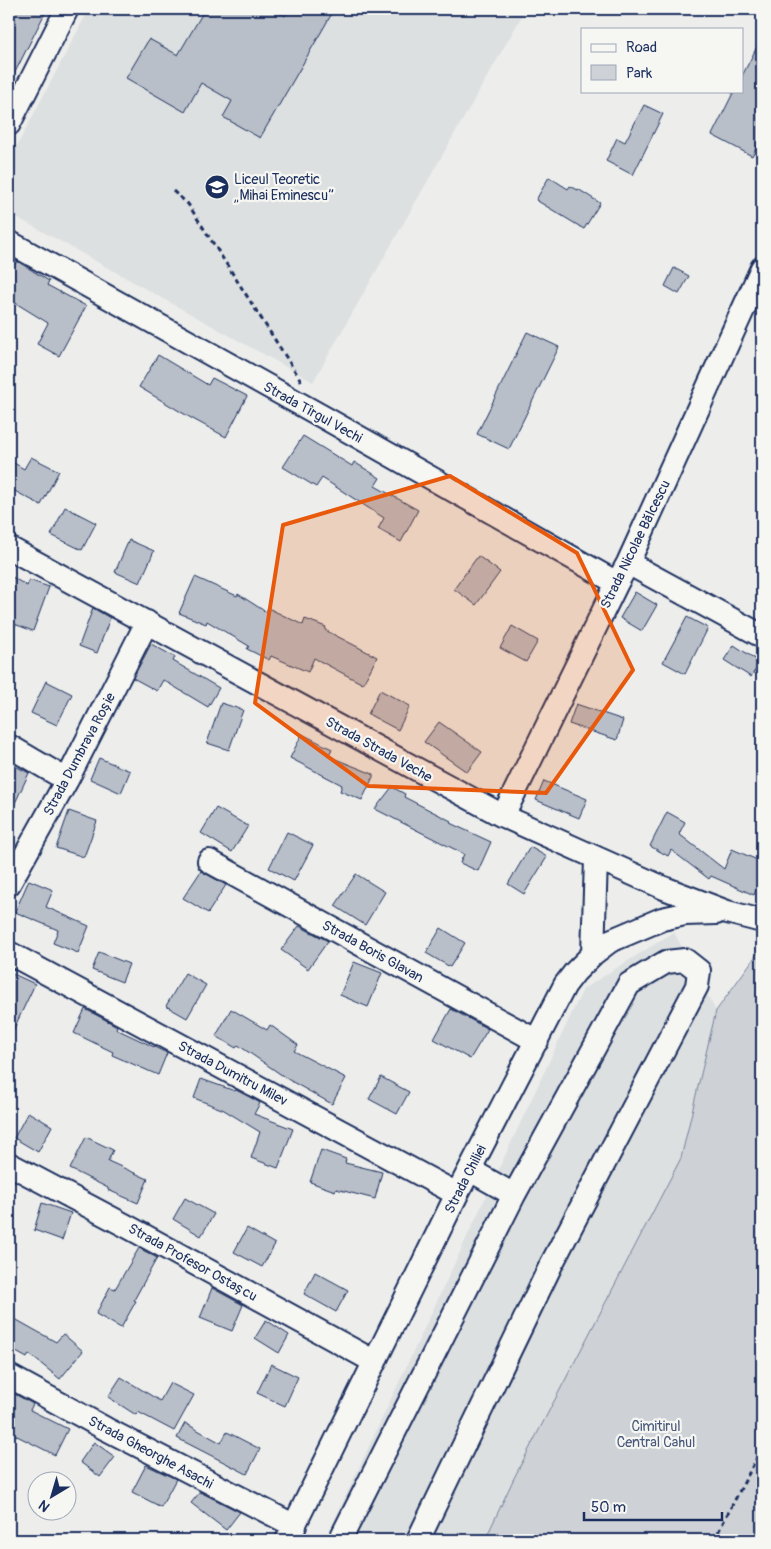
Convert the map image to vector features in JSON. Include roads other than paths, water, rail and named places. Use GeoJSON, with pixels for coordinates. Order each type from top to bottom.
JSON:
{"type":"FeatureCollection","features":[{"type":"Feature","properties":{"kind":"street"},"geometry":{"type":"LineString","coordinates":[[9,124],[67,9]]}},
{"type":"Feature","properties":{"kind":"street","name":"Strada Tîrgul Vechi"},"geometry":{"type":"LineString","coordinates":[[9,242],[617,583]]}},
{"type":"Feature","properties":{"kind":"street","name":"Strada Nicolae Bălcescu"},"geometry":{"type":"LineString","coordinates":[[503,816],[628,563],[762,268]]}},
{"type":"Feature","properties":{"kind":"street","name":"Strada Strada Veche"},"geometry":{"type":"LineString","coordinates":[[9,548],[503,816],[664,888],[727,912],[762,921]]}},
{"type":"Feature","properties":{"kind":"street"},"geometry":{"type":"LineString","coordinates":[[628,563],[762,636]]}},
{"type":"Feature","properties":{"kind":"street","name":"Strada Dumbrava Roșie"},"geometry":{"type":"LineString","coordinates":[[9,884],[67,780],[147,622]]}},
{"type":"Feature","properties":{"kind":"street"},"geometry":{"type":"LineString","coordinates":[[9,746],[67,780]]}},
{"type":"Feature","properties":{"kind":"street"},"geometry":{"type":"LineString","coordinates":[[593,954],[596,859]]}},
{"type":"Feature","properties":{"kind":"street","name":"Strada Boris Glavan"},"geometry":{"type":"LineString","coordinates":[[209,861],[537,1041]]}},
{"type":"Feature","properties":{"kind":"street","name":"Strada Chiliei"},"geometry":{"type":"LineString","coordinates":[[291,1533],[457,1194],[566,985],[575,972],[593,954],[610,941],[662,919],[685,914],[727,912]]}},
{"type":"Feature","properties":{"kind":"street","name":"Strada Dumitru Milev"},"geometry":{"type":"LineString","coordinates":[[9,953],[457,1194]]}},
{"type":"Feature","properties":{"kind":"street"},"geometry":{"type":"LineString","coordinates":[[340,1540],[514,1195],[629,984],[666,962],[685,960],[699,971],[697,986],[552,1265],[418,1540]]}},
{"type":"Feature","properties":{"kind":"street","name":"Strada Profesor Ostașcu"},"geometry":{"type":"LineString","coordinates":[[9,1164],[375,1362]]}},
{"type":"Feature","properties":{"kind":"street"},"geometry":{"type":"LineString","coordinates":[[470,1170],[514,1195]]}},
{"type":"Feature","properties":{"kind":"street","name":"Strada Gheorghe Asachi"},"geometry":{"type":"LineString","coordinates":[[9,1376],[291,1533]]}},
{"type":"Feature","properties":{"kind":"place","name":"Liceul Teoretic „Mihai Eminescu”"},"geometry":{"type":"Point","coordinates":[217,187]}},
{"type":"Feature","properties":{"kind":"park label","name":"Cimitirul Central Cahul"},"geometry":{"type":"Point","coordinates":[656,1434]}}]}
